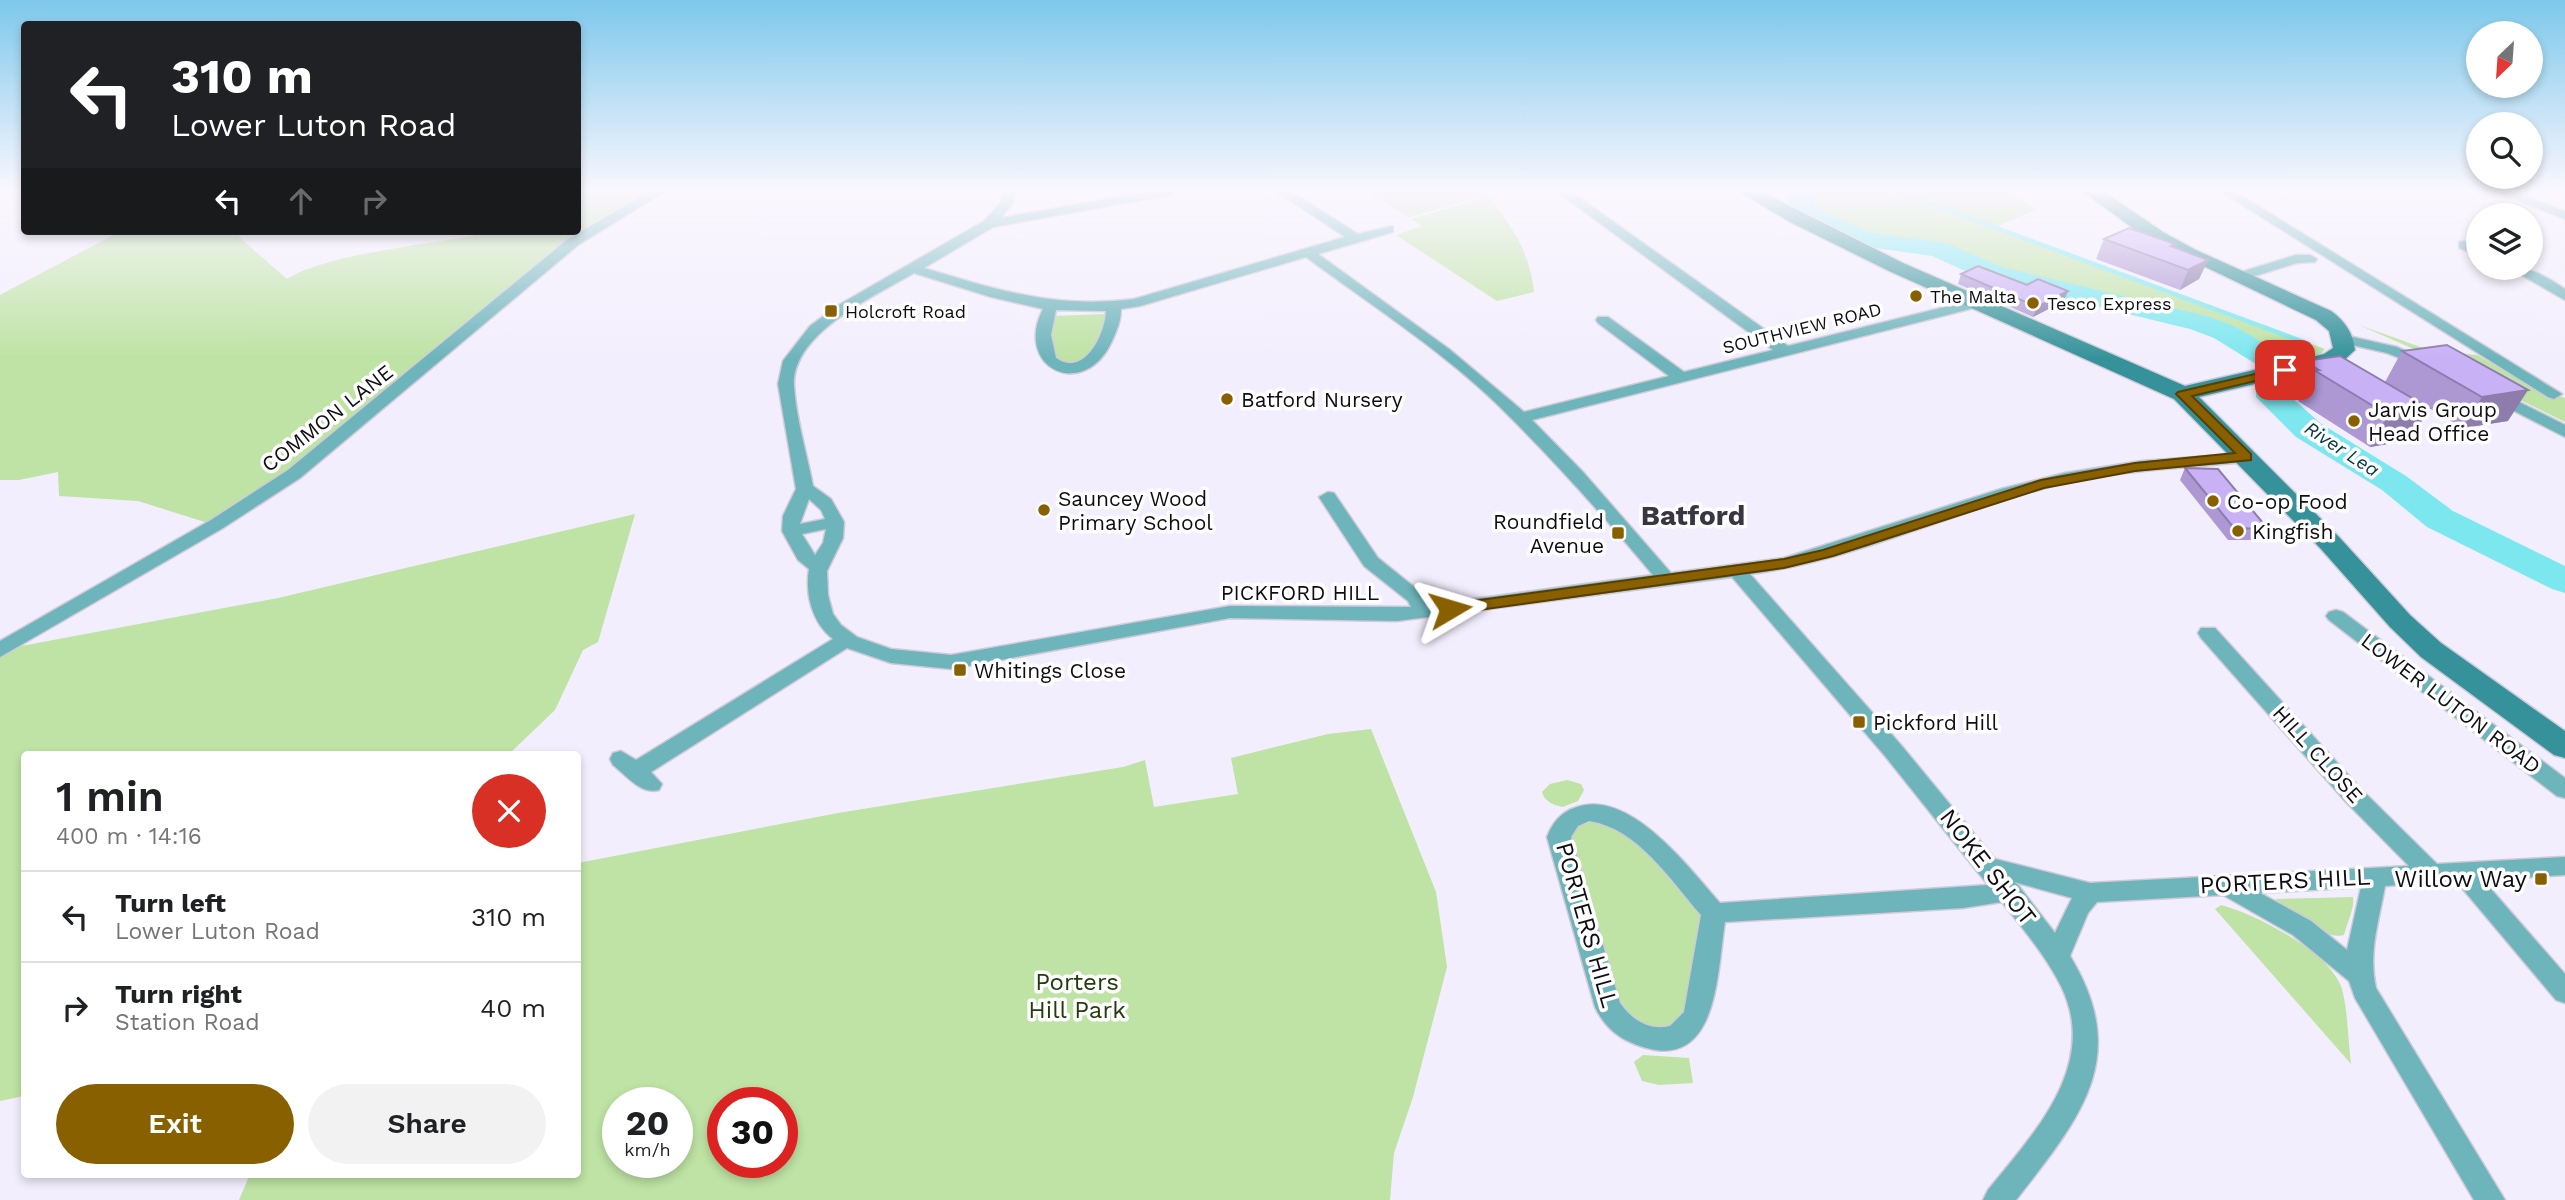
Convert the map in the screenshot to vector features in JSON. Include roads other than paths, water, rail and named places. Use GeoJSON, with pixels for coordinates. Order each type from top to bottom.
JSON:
{"type":"FeatureCollection","features":[{"type":"Feature","properties":{"kind":"main road","name":"LOWER LUTON ROAD"},"geometry":{"type":"LineString","coordinates":[[1854,247],[1973,304],[2114,362],[2182,394],[2246,457],[2416,636],[2565,747]]}},
{"type":"Feature","properties":{"kind":"main road"},"geometry":{"type":"LineString","coordinates":[[2178,247],[2325,316],[2341,331],[2344,339],[2344,350],[2332,359],[2182,394]]}},
{"type":"Feature","properties":{"kind":"street","name":"COMMON LANE"},"geometry":{"type":"LineString","coordinates":[[0,650],[217,524],[293,474],[567,247]]}},
{"type":"Feature","properties":{"kind":"street"},"geometry":{"type":"LineString","coordinates":[[805,489],[831,510],[835,522],[835,538],[818,567],[805,556],[791,531],[792,516],[805,489],[786,384],[791,361],[815,329],[842,309],[952,247]]}},
{"type":"Feature","properties":{"kind":"street"},"geometry":{"type":"LineString","coordinates":[[914,270],[1051,307],[1113,307],[1330,247]]}},
{"type":"Feature","properties":{"kind":"street"},"geometry":{"type":"LineString","coordinates":[[1640,247],[1786,352]]}},
{"type":"Feature","properties":{"kind":"street"},"geometry":{"type":"LineString","coordinates":[[2316,247],[2554,394]]}},
{"type":"Feature","properties":{"kind":"street"},"geometry":{"type":"LineString","coordinates":[[1309,253],[1452,359],[1520,418],[1620,523],[1667,580]]}},
{"type":"Feature","properties":{"kind":"street"},"geometry":{"type":"LineString","coordinates":[[2239,277],[2296,260],[2310,259]]}},
{"type":"Feature","properties":{"kind":"street"},"geometry":{"type":"LineString","coordinates":[[2542,280],[2565,296]]}},
{"type":"Feature","properties":{"kind":"street","name":"SOUTHVIEW ROAD"},"geometry":{"type":"LineString","coordinates":[[1520,418],[1973,304]]}},
{"type":"Feature","properties":{"kind":"street"},"geometry":{"type":"LineString","coordinates":[[1051,307],[1044,319],[1048,360],[1057,366],[1071,368],[1090,363],[1099,355],[1114,319],[1113,307]]}},
{"type":"Feature","properties":{"kind":"street"},"geometry":{"type":"LineString","coordinates":[[1603,320],[1682,378]]}},
{"type":"Feature","properties":{"kind":"street"},"geometry":{"type":"LineString","coordinates":[[2344,339],[2392,350],[2435,367]]}},
{"type":"Feature","properties":{"kind":"street"},"geometry":{"type":"LineString","coordinates":[[2479,386],[2565,432]]}},
{"type":"Feature","properties":{"kind":"street","name":"PICKFORD HILL"},"geometry":{"type":"LineString","coordinates":[[818,567],[819,605],[822,614],[847,639],[866,649],[893,657],[951,662],[1230,612],[1352,615],[1423,612],[1737,570],[1828,553],[2041,484],[2135,467],[2246,457]]}},
{"type":"Feature","properties":{"kind":"street"},"geometry":{"type":"LineString","coordinates":[[1328,497],[1371,562],[1416,598],[1423,612]]}},
{"type":"Feature","properties":{"kind":"street"},"geometry":{"type":"LineString","coordinates":[[791,531],[835,522]]}},
{"type":"Feature","properties":{"kind":"street","name":"NOKE SHOT"},"geometry":{"type":"LineString","coordinates":[[1737,570],[1889,745],[2009,892],[2057,957],[2071,982],[2085,1023],[2083,1066],[2078,1085],[2038,1148],[1998,1200]]}},
{"type":"Feature","properties":{"kind":"street","name":"LOWER LUTON ROAD"},"geometry":{"type":"LineString","coordinates":[[2336,616],[2565,789]]}},
{"type":"Feature","properties":{"kind":"street","name":"HILL CLOSE"},"geometry":{"type":"LineString","coordinates":[[2208,632],[2354,796],[2431,873]]}},
{"type":"Feature","properties":{"kind":"street"},"geometry":{"type":"LineString","coordinates":[[636,771],[847,639]]}},
{"type":"Feature","properties":{"kind":"street","name":"PORTERS HILL"},"geometry":{"type":"LineString","coordinates":[[1588,812],[1619,818],[1634,828],[1714,913],[1697,1015],[1692,1026],[1684,1035],[1671,1040],[1660,1040],[1634,1032],[1614,1018],[1603,995],[1560,848],[1561,828],[1577,815],[1588,812]]}},
{"type":"Feature","properties":{"kind":"street","name":"PORTERS HILL"},"geometry":{"type":"LineString","coordinates":[[1987,866],[2090,893],[2565,866]]}},
{"type":"Feature","properties":{"kind":"street"},"geometry":{"type":"LineString","coordinates":[[2461,871],[2565,992]]}},
{"type":"Feature","properties":{"kind":"street"},"geometry":{"type":"LineString","coordinates":[[2375,877],[2372,900],[2359,942],[2359,974],[2375,1010],[2490,1200]]}},
{"type":"Feature","properties":{"kind":"street"},"geometry":{"type":"LineString","coordinates":[[2223,884],[2302,928],[2359,974]]}},
{"type":"Feature","properties":{"kind":"street"},"geometry":{"type":"LineString","coordinates":[[1714,913],[1963,898],[2009,892]]}},
{"type":"Feature","properties":{"kind":"street"},"geometry":{"type":"LineString","coordinates":[[2057,957],[2078,908],[2090,893]]}},
{"type":"Feature","properties":{"kind":"waterway","name":"River Lea"},"geometry":{"type":"LineString","coordinates":[[1923,247],[1938,249],[1993,273],[2200,323],[2224,332],[2271,360],[2272,397],[2308,430],[2394,483],[2440,519],[2565,581]]}},
{"type":"Feature","properties":{"kind":"waterway"},"geometry":{"type":"LineString","coordinates":[[2048,247],[2309,344]]}},
{"type":"Feature","properties":{"kind":"place","name":"The Malta"},"geometry":{"type":"Point","coordinates":[1916,296]}},
{"type":"Feature","properties":{"kind":"place","name":"Tesco Express"},"geometry":{"type":"Point","coordinates":[2033,303]}},
{"type":"Feature","properties":{"kind":"place","name":"Holcroft Road"},"geometry":{"type":"Point","coordinates":[831,311]}},
{"type":"Feature","properties":{"kind":"place","name":"Batford Nursery"},"geometry":{"type":"Point","coordinates":[1227,399]}},
{"type":"Feature","properties":{"kind":"place","name":"Jarvis Group Head Office"},"geometry":{"type":"Point","coordinates":[2354,421]}},
{"type":"Feature","properties":{"kind":"place","name":"Co-op Food"},"geometry":{"type":"Point","coordinates":[2213,501]}},
{"type":"Feature","properties":{"kind":"place","name":"Sauncey Wood Primary School"},"geometry":{"type":"Point","coordinates":[1044,510]}},
{"type":"Feature","properties":{"kind":"place","name":"Kingfish"},"geometry":{"type":"Point","coordinates":[2238,531]}},
{"type":"Feature","properties":{"kind":"place","name":"Roundfield Avenue"},"geometry":{"type":"Point","coordinates":[1618,533]}},
{"type":"Feature","properties":{"kind":"place","name":"Whitings Close"},"geometry":{"type":"Point","coordinates":[960,670]}},
{"type":"Feature","properties":{"kind":"place","name":"Pickford Hill"},"geometry":{"type":"Point","coordinates":[1859,722]}},
{"type":"Feature","properties":{"kind":"place","name":"Willow Way"},"geometry":{"type":"Point","coordinates":[2541,879]}},
{"type":"Feature","properties":{"kind":"district","name":"Batford"},"geometry":{"type":"Point","coordinates":[1693,515]}},
{"type":"Feature","properties":{"kind":"park label","name":"Porters Hill Park"},"geometry":{"type":"Point","coordinates":[1077,996]}}]}
